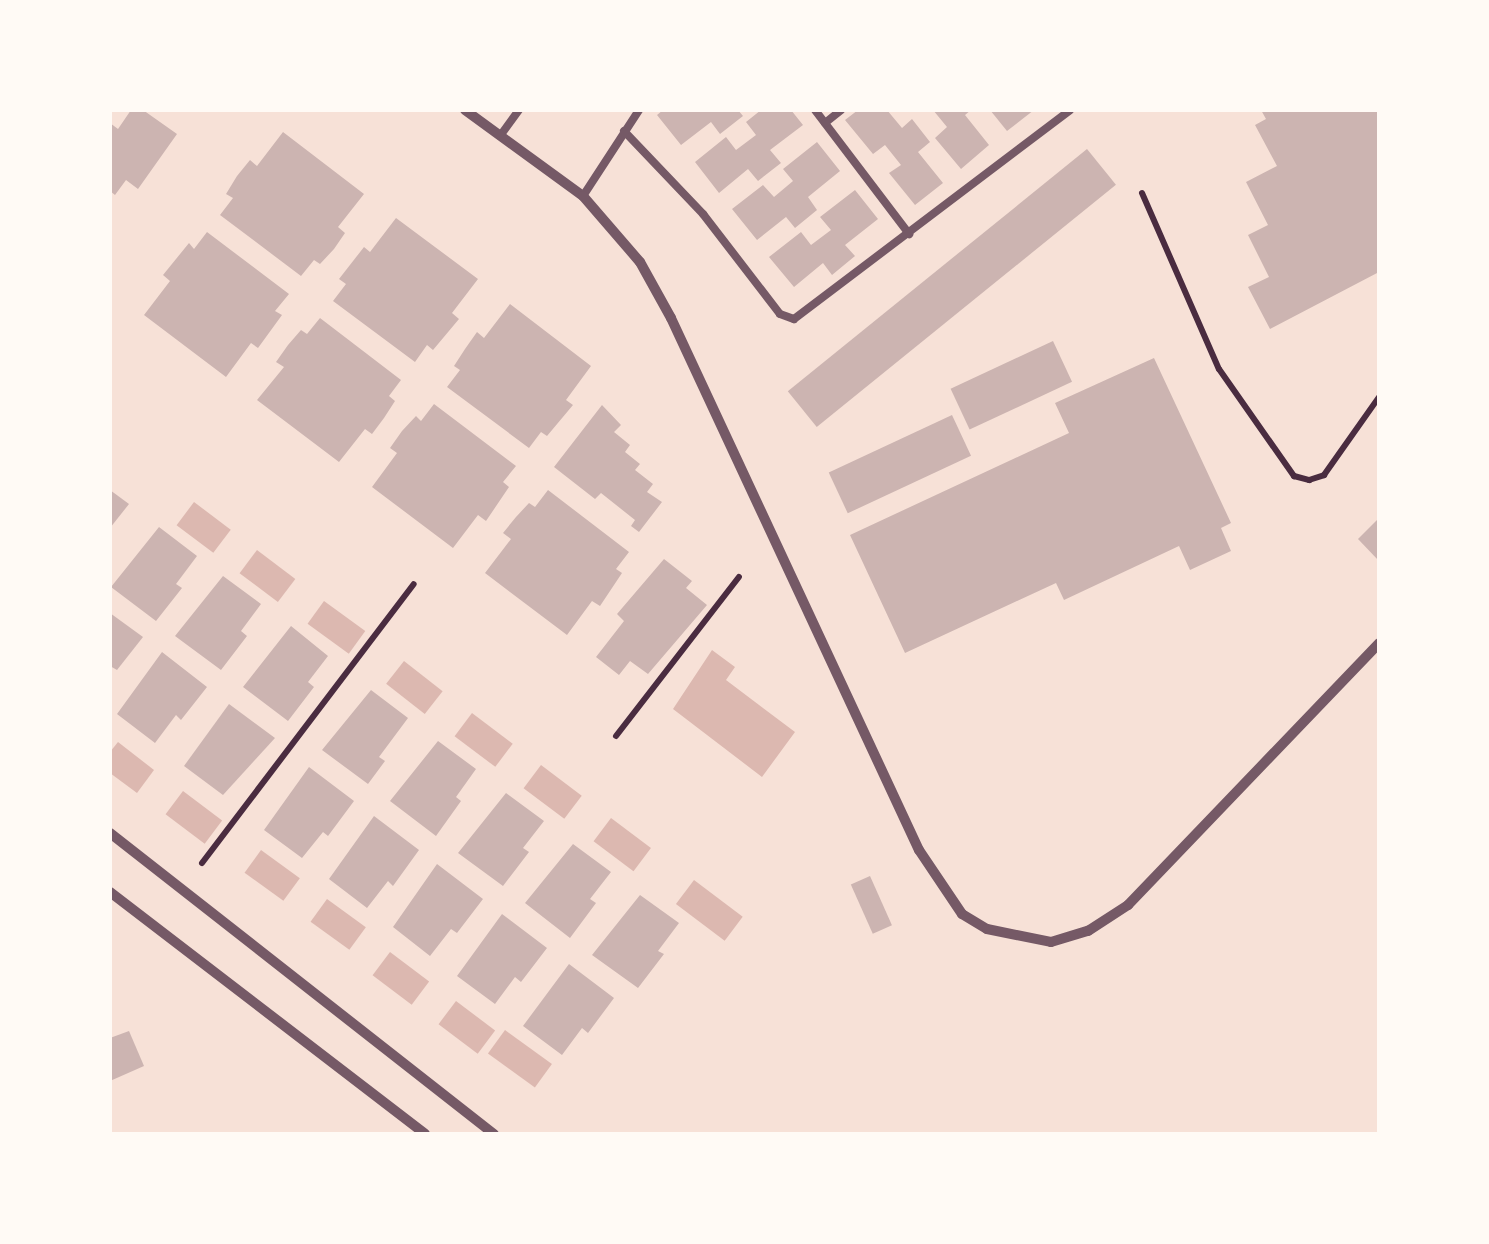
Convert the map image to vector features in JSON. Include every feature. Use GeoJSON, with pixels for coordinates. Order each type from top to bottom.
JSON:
{"type":"FeatureCollection","features":[{"type":"Feature","properties":{"kind":"street"},"geometry":{"type":"LineString","coordinates":[[465,110],[583,196],[640,262],[671,318],[920,850],[962,914],[987,929],[1051,942],[1088,931],[1128,905],[1379,643]]}},
{"type":"Feature","properties":{"kind":"street"},"geometry":{"type":"LineString","coordinates":[[110,833],[494,1134]]}},
{"type":"Feature","properties":{"kind":"street"},"geometry":{"type":"LineString","coordinates":[[110,892],[425,1134]]}},
{"type":"Feature","properties":{"kind":"lane"},"geometry":{"type":"LineString","coordinates":[[500,136],[519,110]]}},
{"type":"Feature","properties":{"kind":"lane"},"geometry":{"type":"LineString","coordinates":[[583,196],[639,110]]}},
{"type":"Feature","properties":{"kind":"lane"},"geometry":{"type":"LineString","coordinates":[[815,110],[909,234]]}},
{"type":"Feature","properties":{"kind":"lane"},"geometry":{"type":"LineString","coordinates":[[825,123],[841,110]]}},
{"type":"Feature","properties":{"kind":"lane"},"geometry":{"type":"LineString","coordinates":[[624,131],[703,214],[786,318],[801,316],[1070,110]]}},
{"type":"Feature","properties":{"kind":"path"},"geometry":{"type":"LineString","coordinates":[[1142,193],[1220,369],[1294,476],[1310,480],[1324,475],[1379,397]]}},
{"type":"Feature","properties":{"kind":"path"},"geometry":{"type":"LineString","coordinates":[[616,736],[739,578]]}},
{"type":"Feature","properties":{"kind":"path"},"geometry":{"type":"LineString","coordinates":[[202,863],[414,584]]}},
{"type":"Feature","properties":{"kind":"shaded area"},"geometry":{"type":"Polygon","coordinates":[[[194,502],[231,530],[213,553],[177,525],[194,502]]]}},
{"type":"Feature","properties":{"kind":"shaded area"},"geometry":{"type":"Polygon","coordinates":[[[257,550],[295,579],[278,602],[240,573],[257,550]]]}},
{"type":"Feature","properties":{"kind":"shaded area"},"geometry":{"type":"Polygon","coordinates":[[[324,601],[365,631],[349,654],[308,624],[324,601]]]}},
{"type":"Feature","properties":{"kind":"shaded area"},"geometry":{"type":"Polygon","coordinates":[[[712,650],[735,667],[726,680],[795,732],[762,777],[673,709],[712,650]]]}},
{"type":"Feature","properties":{"kind":"shaded area"},"geometry":{"type":"Polygon","coordinates":[[[404,661],[443,691],[425,714],[386,684],[404,661]]]}},
{"type":"Feature","properties":{"kind":"shaded area"},"geometry":{"type":"Polygon","coordinates":[[[472,713],[513,744],[495,767],[455,736],[472,713]]]}},
{"type":"Feature","properties":{"kind":"shaded area"},"geometry":{"type":"Polygon","coordinates":[[[118,742],[154,770],[137,793],[110,773],[110,752],[118,742]]]}},
{"type":"Feature","properties":{"kind":"shaded area"},"geometry":{"type":"Polygon","coordinates":[[[541,765],[582,796],[564,819],[524,788],[541,765]]]}},
{"type":"Feature","properties":{"kind":"shaded area"},"geometry":{"type":"Polygon","coordinates":[[[183,791],[222,820],[205,844],[166,814],[183,791]]]}},
{"type":"Feature","properties":{"kind":"shaded area"},"geometry":{"type":"Polygon","coordinates":[[[611,818],[651,848],[633,871],[594,841],[611,818]]]}},
{"type":"Feature","properties":{"kind":"shaded area"},"geometry":{"type":"Polygon","coordinates":[[[261,850],[300,878],[283,901],[245,873],[261,850]]]}},
{"type":"Feature","properties":{"kind":"shaded area"},"geometry":{"type":"Polygon","coordinates":[[[694,880],[743,917],[725,941],[676,904],[694,880]]]}},
{"type":"Feature","properties":{"kind":"shaded area"},"geometry":{"type":"Polygon","coordinates":[[[327,899],[366,927],[349,950],[311,922],[327,899]]]}},
{"type":"Feature","properties":{"kind":"shaded area"},"geometry":{"type":"Polygon","coordinates":[[[390,952],[429,981],[412,1005],[373,975],[390,952]]]}},
{"type":"Feature","properties":{"kind":"shaded area"},"geometry":{"type":"Polygon","coordinates":[[[456,1001],[495,1030],[478,1054],[439,1024],[456,1001]]]}},
{"type":"Feature","properties":{"kind":"shaded area"},"geometry":{"type":"Polygon","coordinates":[[[505,1030],[552,1064],[535,1088],[488,1053],[505,1030]]]}},
{"type":"Feature","properties":{"kind":"building"},"geometry":{"type":"Polygon","coordinates":[[[131,110],[143,110],[177,134],[138,189],[126,180],[115,195],[110,191],[110,123],[118,129],[131,110]]]}},
{"type":"Feature","properties":{"kind":"building"},"geometry":{"type":"Polygon","coordinates":[[[663,110],[738,110],[743,116],[720,134],[711,122],[681,145],[657,115],[663,110]]]}},
{"type":"Feature","properties":{"kind":"building"},"geometry":{"type":"Polygon","coordinates":[[[761,110],[791,110],[803,125],[770,150],[781,163],[758,181],[748,169],[719,193],[695,162],[726,137],[736,150],[756,135],[746,122],[761,110]]]}},
{"type":"Feature","properties":{"kind":"building"},"geometry":{"type":"Polygon","coordinates":[[[858,110],[887,110],[902,128],[912,119],[930,142],[918,152],[943,183],[915,205],[889,173],[901,165],[885,145],[873,154],[845,120],[858,110]]]}},
{"type":"Feature","properties":{"kind":"building"},"geometry":{"type":"Polygon","coordinates":[[[933,110],[971,110],[965,115],[989,145],[961,169],[935,138],[947,127],[933,110]]]}},
{"type":"Feature","properties":{"kind":"building"},"geometry":{"type":"Polygon","coordinates":[[[990,110],[1034,110],[1007,131],[990,110]]]}},
{"type":"Feature","properties":{"kind":"building"},"geometry":{"type":"Polygon","coordinates":[[[1261,110],[1379,110],[1379,272],[1270,329],[1248,287],[1269,277],[1248,235],[1268,225],[1246,182],[1277,166],[1255,125],[1266,119],[1261,110]]]}},
{"type":"Feature","properties":{"kind":"building"},"geometry":{"type":"Polygon","coordinates":[[[283,132],[364,194],[338,227],[345,233],[334,249],[320,264],[314,260],[301,276],[220,215],[233,198],[226,194],[237,176],[250,160],[257,166],[283,132]]]}},
{"type":"Feature","properties":{"kind":"building"},"geometry":{"type":"Polygon","coordinates":[[[817,142],[840,171],[808,197],[817,210],[795,228],[786,217],[757,240],[732,209],[763,185],[774,197],[793,181],[783,169],[817,142]]]}},
{"type":"Feature","properties":{"kind":"building"},"geometry":{"type":"Polygon","coordinates":[[[1087,149],[1116,185],[817,427],[788,391],[1087,149]]]}},
{"type":"Feature","properties":{"kind":"building"},"geometry":{"type":"Polygon","coordinates":[[[855,190],[878,219],[845,245],[855,256],[832,275],[823,263],[794,287],[769,257],[801,232],[811,245],[831,230],[820,217],[855,190]]]}},
{"type":"Feature","properties":{"kind":"building"},"geometry":{"type":"Polygon","coordinates":[[[396,218],[478,279],[452,313],[459,319],[433,350],[427,345],[415,362],[333,301],[346,284],[339,279],[364,247],[370,252],[396,218]]]}},
{"type":"Feature","properties":{"kind":"building"},"geometry":{"type":"Polygon","coordinates":[[[207,232],[289,294],[275,311],[282,315],[258,348],[251,343],[226,377],[144,315],[170,281],[163,275],[189,243],[194,249],[207,232]]]}},
{"type":"Feature","properties":{"kind":"building"},"geometry":{"type":"Polygon","coordinates":[[[510,304],[591,366],[566,400],[573,405],[547,436],[541,432],[529,448],[447,387],[460,370],[454,366],[477,332],[484,338],[510,304]]]}},
{"type":"Feature","properties":{"kind":"building"},"geometry":{"type":"Polygon","coordinates":[[[320,318],[401,380],[389,396],[395,401],[372,434],[365,429],[339,462],[257,400],[284,367],[276,362],[288,345],[301,330],[307,334],[320,318]]]}},
{"type":"Feature","properties":{"kind":"building"},"geometry":{"type":"Polygon","coordinates":[[[1053,341],[1072,382],[970,430],[951,389],[1053,341]]]}},
{"type":"Feature","properties":{"kind":"building"},"geometry":{"type":"Polygon","coordinates":[[[1154,358],[1231,523],[1221,528],[1231,551],[1190,570],[1179,546],[1064,600],[1056,583],[905,653],[850,535],[1069,433],[1055,403],[1154,358]]]}},
{"type":"Feature","properties":{"kind":"building"},"geometry":{"type":"Polygon","coordinates":[[[434,404],[516,466],[503,482],[509,487],[486,521],[478,515],[453,548],[372,487],[397,453],[390,448],[402,431],[416,416],[421,421],[434,404]]]}},
{"type":"Feature","properties":{"kind":"building"},"geometry":{"type":"Polygon","coordinates":[[[602,405],[621,425],[614,432],[630,445],[625,452],[640,464],[635,470],[653,484],[647,492],[662,502],[639,532],[631,526],[635,520],[601,493],[595,499],[554,467],[602,405]]]}},
{"type":"Feature","properties":{"kind":"building"},"geometry":{"type":"Polygon","coordinates":[[[952,415],[971,456],[848,513],[829,472],[952,415]]]}},
{"type":"Feature","properties":{"kind":"building"},"geometry":{"type":"Polygon","coordinates":[[[110,490],[129,504],[110,528],[110,490]]]}},
{"type":"Feature","properties":{"kind":"building"},"geometry":{"type":"Polygon","coordinates":[[[548,490],[629,552],[616,569],[622,573],[600,606],[592,601],[567,635],[485,573],[511,539],[503,533],[529,503],[535,507],[548,490]]]}},
{"type":"Feature","properties":{"kind":"building"},"geometry":{"type":"Polygon","coordinates":[[[1379,518],[1379,561],[1358,539],[1379,518]]]}},
{"type":"Feature","properties":{"kind":"building"},"geometry":{"type":"Polygon","coordinates":[[[159,527],[197,556],[176,584],[182,588],[156,621],[111,587],[159,527]]]}},
{"type":"Feature","properties":{"kind":"building"},"geometry":{"type":"Polygon","coordinates":[[[664,559],[692,581],[686,588],[707,605],[648,674],[630,661],[619,675],[596,657],[624,621],[617,614],[664,559]]]}},
{"type":"Feature","properties":{"kind":"building"},"geometry":{"type":"Polygon","coordinates":[[[223,576],[261,604],[241,631],[247,636],[221,670],[175,636],[223,576]]]}},
{"type":"Feature","properties":{"kind":"building"},"geometry":{"type":"Polygon","coordinates":[[[110,613],[143,637],[117,670],[110,666],[110,613]]]}},
{"type":"Feature","properties":{"kind":"building"},"geometry":{"type":"Polygon","coordinates":[[[291,626],[328,656],[308,682],[314,687],[288,721],[243,687],[291,626]]]}},
{"type":"Feature","properties":{"kind":"building"},"geometry":{"type":"Polygon","coordinates":[[[162,652],[207,687],[181,720],[176,715],[155,743],[117,714],[162,652]]]}},
{"type":"Feature","properties":{"kind":"building"},"geometry":{"type":"Polygon","coordinates":[[[371,690],[408,718],[379,757],[385,761],[368,784],[322,750],[371,690]]]}},
{"type":"Feature","properties":{"kind":"building"},"geometry":{"type":"Polygon","coordinates":[[[229,704],[275,738],[223,795],[184,766],[229,704]]]}},
{"type":"Feature","properties":{"kind":"building"},"geometry":{"type":"Polygon","coordinates":[[[438,741],[476,769],[456,797],[461,801],[436,836],[390,801],[438,741]]]}},
{"type":"Feature","properties":{"kind":"building"},"geometry":{"type":"Polygon","coordinates":[[[309,767],[354,801],[328,836],[323,832],[302,858],[264,830],[309,767]]]}},
{"type":"Feature","properties":{"kind":"building"},"geometry":{"type":"Polygon","coordinates":[[[506,793],[544,821],[523,848],[529,852],[503,886],[458,853],[506,793]]]}},
{"type":"Feature","properties":{"kind":"building"},"geometry":{"type":"Polygon","coordinates":[[[374,816],[419,850],[393,886],[388,881],[367,908],[329,879],[374,816]]]}},
{"type":"Feature","properties":{"kind":"building"},"geometry":{"type":"Polygon","coordinates":[[[573,844],[611,872],[590,899],[596,903],[570,938],[525,903],[573,844]]]}},
{"type":"Feature","properties":{"kind":"building"},"geometry":{"type":"Polygon","coordinates":[[[437,864],[483,899],[457,933],[451,929],[430,956],[393,927],[437,864]]]}},
{"type":"Feature","properties":{"kind":"building"},"geometry":{"type":"Polygon","coordinates":[[[870,876],[892,925],[873,934],[851,885],[870,876]]]}},
{"type":"Feature","properties":{"kind":"building"},"geometry":{"type":"Polygon","coordinates":[[[640,895],[679,923],[658,951],[664,954],[638,988],[592,955],[640,895]]]}},
{"type":"Feature","properties":{"kind":"building"},"geometry":{"type":"Polygon","coordinates":[[[502,914],[547,948],[521,982],[515,977],[495,1004],[457,976],[502,914]]]}},
{"type":"Feature","properties":{"kind":"building"},"geometry":{"type":"Polygon","coordinates":[[[569,964],[614,998],[588,1033],[582,1028],[562,1055],[523,1026],[569,964]]]}},
{"type":"Feature","properties":{"kind":"building"},"geometry":{"type":"Polygon","coordinates":[[[129,1031],[144,1066],[110,1081],[110,1038],[129,1031]]]}}]}
